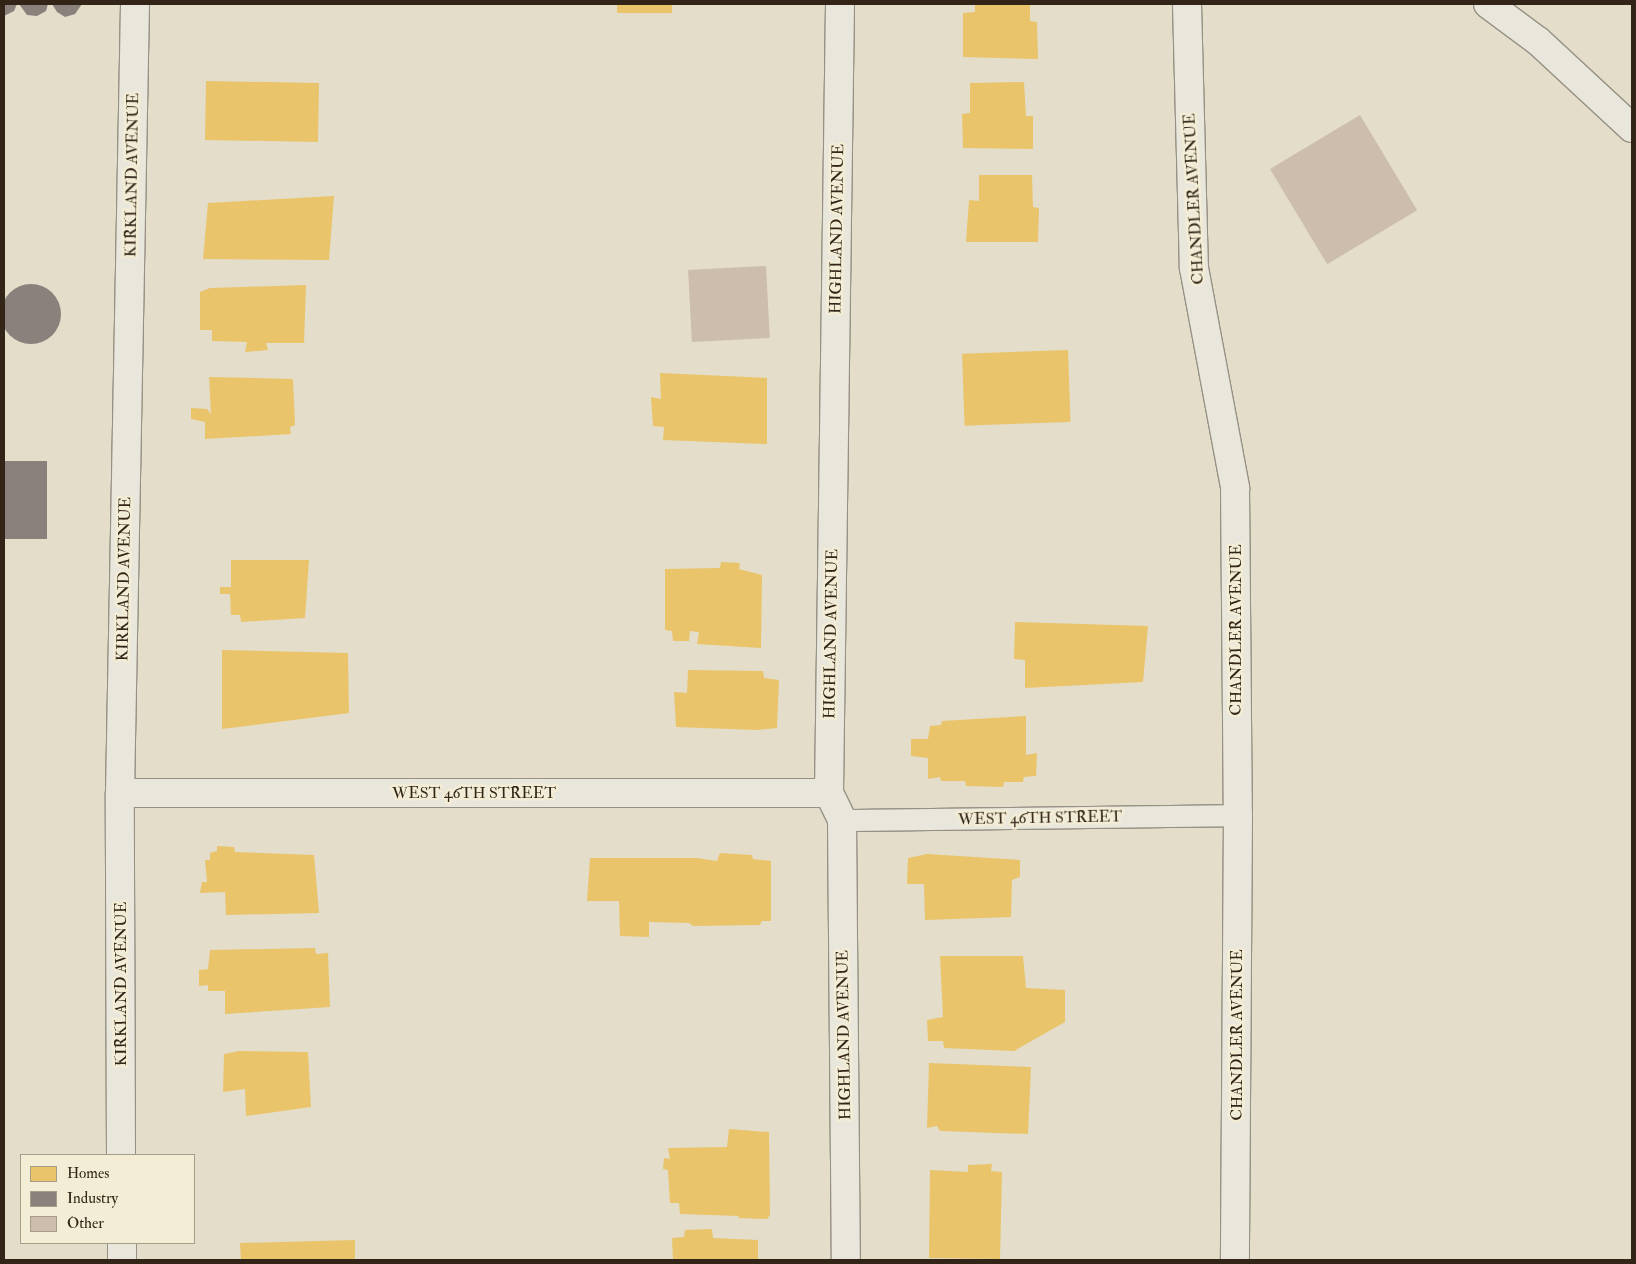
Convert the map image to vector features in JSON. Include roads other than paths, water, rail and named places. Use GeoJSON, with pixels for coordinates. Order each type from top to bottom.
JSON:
{"type":"FeatureCollection","features":[{"type":"Feature","properties":{"kind":"street","name":"KIRKLAND AVENUE"},"geometry":{"type":"LineString","coordinates":[[122,1154],[120,793],[135,4]]}},
{"type":"Feature","properties":{"kind":"street","name":"HIGHLAND AVENUE"},"geometry":{"type":"LineString","coordinates":[[840,4],[828,793],[842,820],[846,1260]]}},
{"type":"Feature","properties":{"kind":"street","name":"CHANDLER AVENUE"},"geometry":{"type":"LineString","coordinates":[[1187,4],[1194,268],[1235,488],[1238,815],[1235,1260]]}},
{"type":"Feature","properties":{"kind":"street"},"geometry":{"type":"LineString","coordinates":[[1488,4],[1538,41],[1632,128]]}},
{"type":"Feature","properties":{"kind":"street","name":"WEST 46TH STREET"},"geometry":{"type":"LineString","coordinates":[[120,793],[828,793]]}},
{"type":"Feature","properties":{"kind":"street"},"geometry":{"type":"LineString","coordinates":[[122,1244],[122,1260]]}},
{"type":"Feature","properties":{"kind":"lane","name":"WEST 46TH STREET"},"geometry":{"type":"LineString","coordinates":[[842,820],[1238,815]]}}]}
